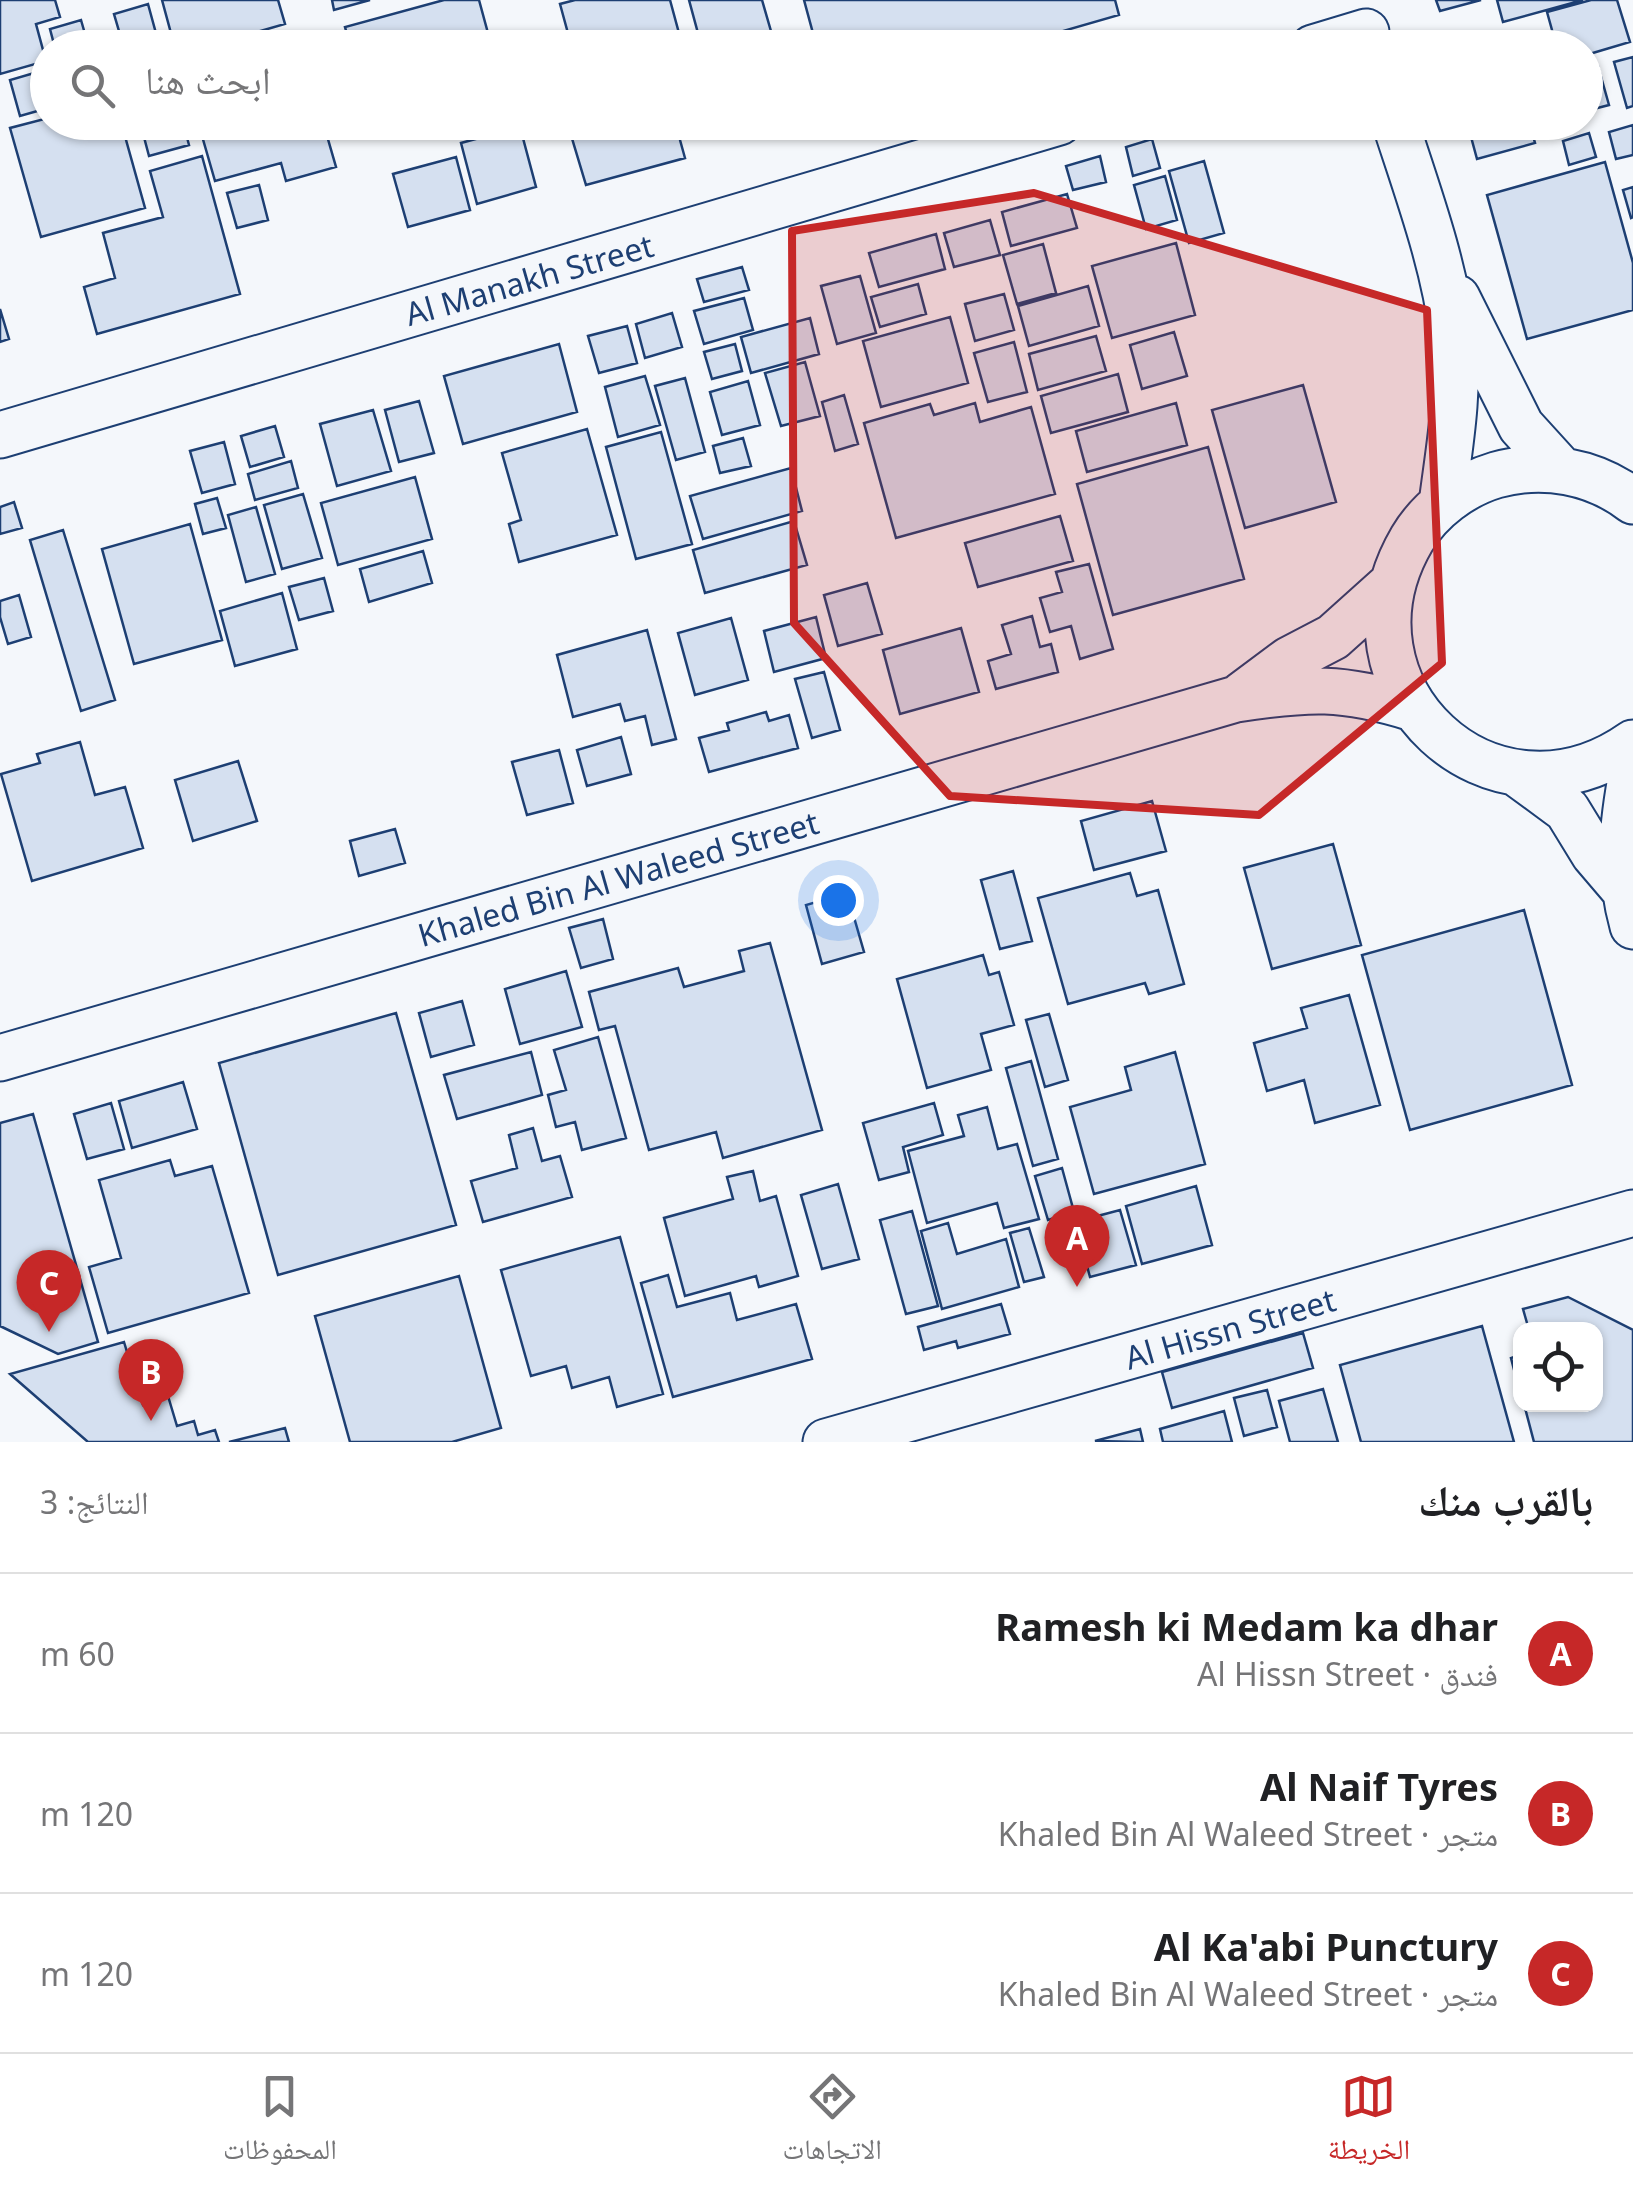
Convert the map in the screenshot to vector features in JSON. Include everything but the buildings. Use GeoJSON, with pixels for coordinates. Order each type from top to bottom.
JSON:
{"type":"FeatureCollection","features":[{"type":"Feature","properties":{"kind":"street","name":"Al Manakh Street"},"geometry":{"type":"LineString","coordinates":[[0,435],[998,140]]}},
{"type":"Feature","properties":{"kind":"street"},"geometry":{"type":"LineString","coordinates":[[1401,140],[1441,265],[1454,340],[1453,414],[1442,504]]}},
{"type":"Feature","properties":{"kind":"street"},"geometry":{"type":"LineString","coordinates":[[1441,265],[1521,426],[1561,470]]}},
{"type":"Feature","properties":{"kind":"street"},"geometry":{"type":"LineString","coordinates":[[1633,501],[1584,475],[1561,470],[1510,471],[1486,478],[1442,504],[1419,527],[1392,584],[1388,636],[1401,685],[1429,728],[1459,751],[1494,768],[1518,774],[1570,772],[1594,766],[1633,743]]}},
{"type":"Feature","properties":{"kind":"street","name":"Khaled Bin Al Waleed Street"},"geometry":{"type":"LineString","coordinates":[[1236,699],[1289,660],[1332,637],[1392,584]]}},
{"type":"Feature","properties":{"kind":"street","name":"Khaled Bin Al Waleed Street"},"geometry":{"type":"LineString","coordinates":[[0,1058],[1236,699],[1306,688],[1368,694],[1413,708]]}},
{"type":"Feature","properties":{"kind":"street"},"geometry":{"type":"LineString","coordinates":[[1628,907],[1623,820],[1633,766]]}},
{"type":"Feature","properties":{"kind":"street"},"geometry":{"type":"LineString","coordinates":[[1518,774],[1566,810],[1628,907]]}},
{"type":"Feature","properties":{"kind":"street","name":"Al Hissn Street"},"geometry":{"type":"LineString","coordinates":[[826,1442],[1633,1213]]}},
{"type":"Feature","properties":{"kind":"highlighted area"},"geometry":{"type":"Polygon","coordinates":[[[1034,193],[1427,310],[1442,663],[1259,815],[950,796],[794,623],[792,231],[1034,193]]]}},
{"type":"Feature","properties":{"kind":"place","name":"Ramesh ki Medam ka dhar"},"geometry":{"type":"Point","coordinates":[1077,1287]}},
{"type":"Feature","properties":{"kind":"place","name":"Al Ka'abi Punctury"},"geometry":{"type":"Point","coordinates":[49,1332]}},
{"type":"Feature","properties":{"kind":"place","name":"Al Naif Tyres"},"geometry":{"type":"Point","coordinates":[151,1421]}}]}
